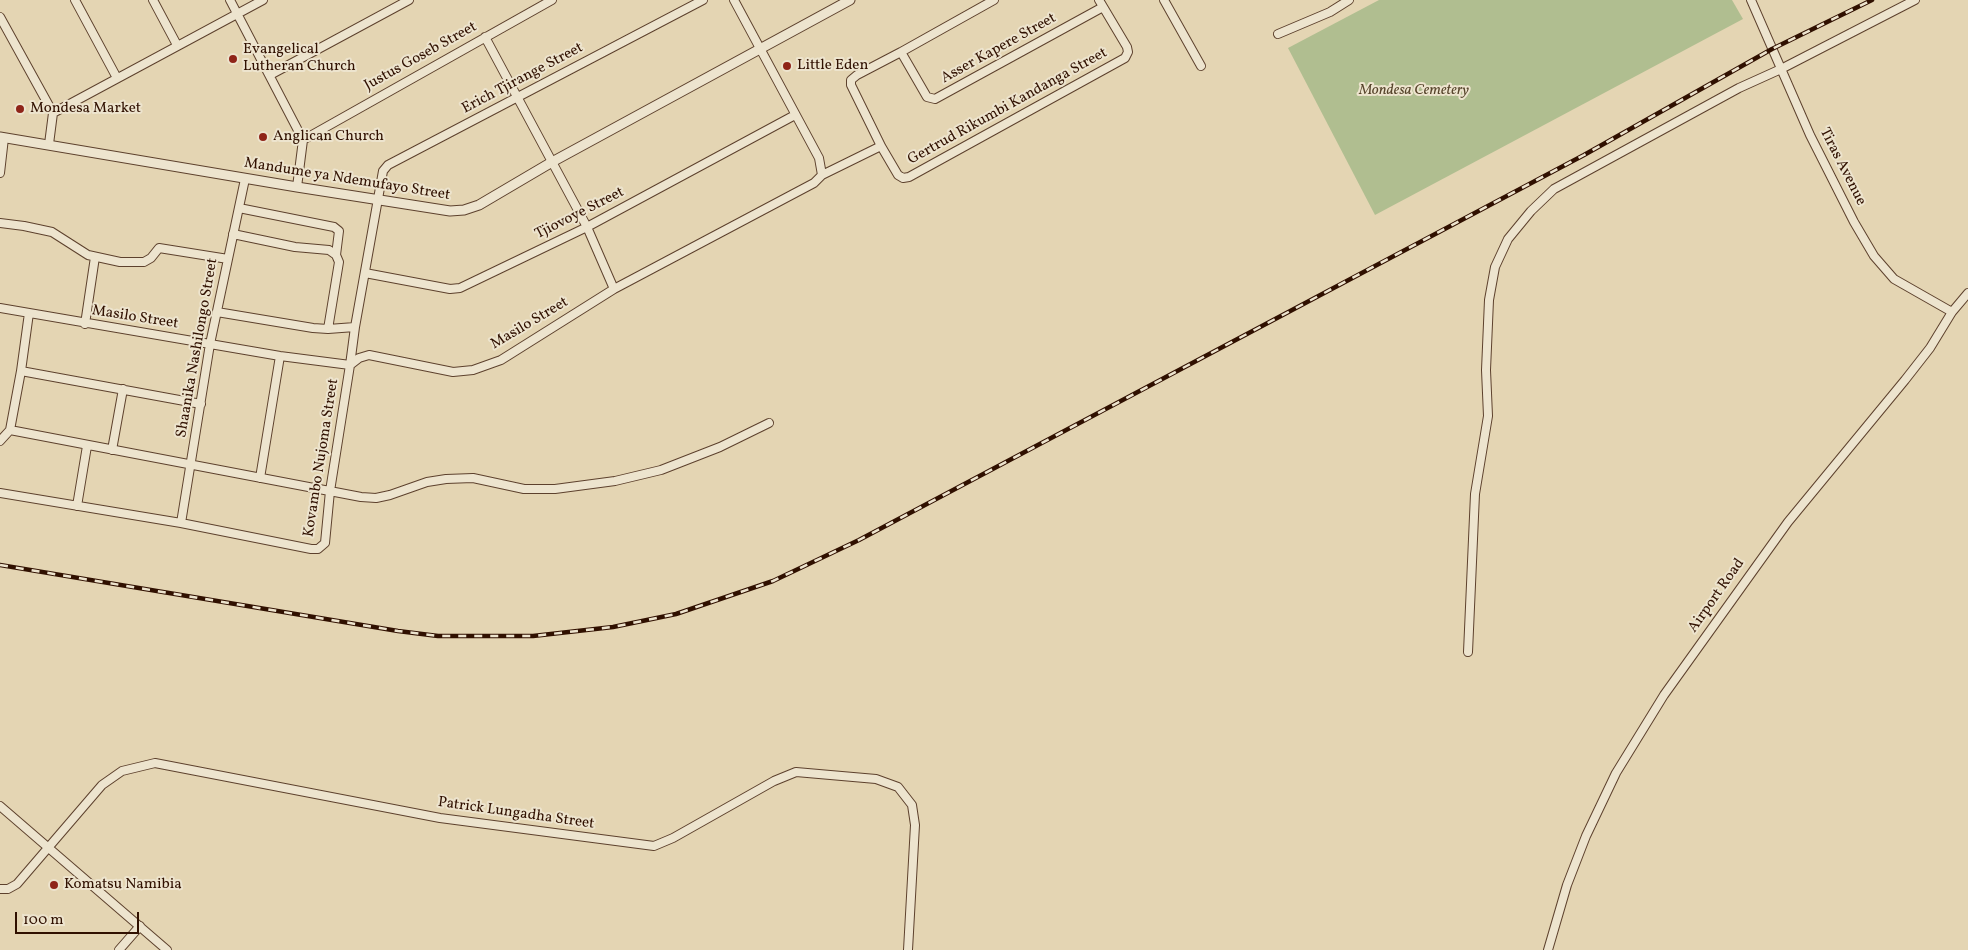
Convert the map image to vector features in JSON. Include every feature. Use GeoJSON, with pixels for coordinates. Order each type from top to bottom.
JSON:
{"type":"FeatureCollection","features":[{"type":"Feature","properties":{"kind":"street"},"geometry":{"type":"LineString","coordinates":[[75,0],[117,78]]}},
{"type":"Feature","properties":{"kind":"street"},"geometry":{"type":"LineString","coordinates":[[153,0],[177,46]]}},
{"type":"Feature","properties":{"kind":"street"},"geometry":{"type":"LineString","coordinates":[[230,0],[303,140],[297,187]]}},
{"type":"Feature","properties":{"kind":"street"},"geometry":{"type":"LineString","coordinates":[[53,113],[263,0]]}},
{"type":"Feature","properties":{"kind":"street"},"geometry":{"type":"LineString","coordinates":[[270,76],[409,0]]}},
{"type":"Feature","properties":{"kind":"street","name":"Justus Goseb Street"},"geometry":{"type":"LineString","coordinates":[[303,140],[552,0]]}},
{"type":"Feature","properties":{"kind":"street","name":"Erich Tjirange Street"},"geometry":{"type":"LineString","coordinates":[[378,199],[383,171],[388,165],[703,0]]}},
{"type":"Feature","properties":{"kind":"street"},"geometry":{"type":"LineString","coordinates":[[734,0],[820,158],[822,175]]}},
{"type":"Feature","properties":{"kind":"street","name":"Mandume ya Ndemufayo Street"},"geometry":{"type":"LineString","coordinates":[[2,137],[245,179],[450,211],[464,210],[478,205],[552,162],[850,0]]}},
{"type":"Feature","properties":{"kind":"street","name":"Gertrud Rikumbi Kandanga Street"},"geometry":{"type":"LineString","coordinates":[[994,0],[856,75],[852,80],[851,85],[881,146],[898,175],[903,178],[909,177],[1125,58],[1128,52],[1127,47],[1101,4]]}},
{"type":"Feature","properties":{"kind":"street"},"geometry":{"type":"LineString","coordinates":[[1164,0],[1201,66]]}},
{"type":"Feature","properties":{"kind":"street"},"geometry":{"type":"LineString","coordinates":[[1278,34],[1330,12],[1349,0]]}},
{"type":"Feature","properties":{"kind":"street","name":"Tiras Avenue"},"geometry":{"type":"LineString","coordinates":[[1751,0],[1810,135],[1854,222],[1874,256],[1894,279],[1952,312]]}},
{"type":"Feature","properties":{"kind":"street"},"geometry":{"type":"LineString","coordinates":[[1468,652],[1475,494],[1488,416],[1486,370],[1489,300],[1495,267],[1508,239],[1531,211],[1554,189],[1739,88],[1781,69],[1915,0]]}},
{"type":"Feature","properties":{"kind":"street","name":"Asser Kapere Street"},"geometry":{"type":"LineString","coordinates":[[901,52],[927,97],[935,100],[1101,4]]}},
{"type":"Feature","properties":{"kind":"street"},"geometry":{"type":"LineString","coordinates":[[0,17],[53,113],[49,144]]}},
{"type":"Feature","properties":{"kind":"street"},"geometry":{"type":"LineString","coordinates":[[484,37],[587,228],[614,289]]}},
{"type":"Feature","properties":{"kind":"street","name":"Tjiovoye Street"},"geometry":{"type":"LineString","coordinates":[[365,273],[450,289],[460,288],[587,228],[795,115]]}},
{"type":"Feature","properties":{"kind":"street"},"geometry":{"type":"LineString","coordinates":[[0,173],[2,137]]}},
{"type":"Feature","properties":{"kind":"street","name":"Masilo Street"},"geometry":{"type":"LineString","coordinates":[[0,308],[280,356],[350,365],[359,358],[369,355],[453,372],[473,370],[501,360],[614,289],[814,183],[822,175],[881,146]]}},
{"type":"Feature","properties":{"kind":"street","name":"Shaanika Nashilongo Street"},"geometry":{"type":"LineString","coordinates":[[181,523],[210,344],[245,179]]}},
{"type":"Feature","properties":{"kind":"street","name":"Kovambo Nujoma Street"},"geometry":{"type":"LineString","coordinates":[[0,494],[181,523],[318,550],[325,543],[330,491],[355,327],[378,199]]}},
{"type":"Feature","properties":{"kind":"street"},"geometry":{"type":"LineString","coordinates":[[239,208],[334,227],[339,231],[336,255],[339,262],[328,329]]}},
{"type":"Feature","properties":{"kind":"street"},"geometry":{"type":"LineString","coordinates":[[0,223],[52,232],[77,249],[95,257],[133,263],[144,262],[151,258],[159,248],[228,259]]}},
{"type":"Feature","properties":{"kind":"street"},"geometry":{"type":"LineString","coordinates":[[233,234],[295,247],[329,250],[336,255]]}},
{"type":"Feature","properties":{"kind":"street"},"geometry":{"type":"LineString","coordinates":[[85,324],[95,257]]}},
{"type":"Feature","properties":{"kind":"street","name":"Airport Road"},"geometry":{"type":"LineString","coordinates":[[1548,950],[1567,885],[1586,836],[1616,773],[1649,718],[1763,555],[1905,380],[1930,348],[1952,312],[1968,293]]}},
{"type":"Feature","properties":{"kind":"street"},"geometry":{"type":"LineString","coordinates":[[216,312],[328,329],[355,327]]}},
{"type":"Feature","properties":{"kind":"street"},"geometry":{"type":"LineString","coordinates":[[0,442],[10,430],[29,313]]}},
{"type":"Feature","properties":{"kind":"street"},"geometry":{"type":"LineString","coordinates":[[260,478],[280,356]]}},
{"type":"Feature","properties":{"kind":"street"},"geometry":{"type":"LineString","coordinates":[[21,371],[201,404]]}},
{"type":"Feature","properties":{"kind":"street"},"geometry":{"type":"LineString","coordinates":[[112,450],[123,389]]}},
{"type":"Feature","properties":{"kind":"street"},"geometry":{"type":"LineString","coordinates":[[10,430],[361,498],[376,498],[427,482],[446,479],[473,478],[524,489],[555,489],[616,481],[661,470],[752,433],[769,422]]}},
{"type":"Feature","properties":{"kind":"street"},"geometry":{"type":"LineString","coordinates":[[77,506],[87,446]]}},
{"type":"Feature","properties":{"kind":"street","name":"Patrick Lungadha Street"},"geometry":{"type":"LineString","coordinates":[[0,889],[8,889],[17,884],[50,848],[102,785],[122,771],[154,763],[440,818],[654,846],[673,838],[774,781],[796,772],[876,779],[898,787],[912,805],[915,825],[908,950]]}},
{"type":"Feature","properties":{"kind":"street"},"geometry":{"type":"LineString","coordinates":[[0,806],[167,950]]}},
{"type":"Feature","properties":{"kind":"street"},"geometry":{"type":"LineString","coordinates":[[119,950],[140,926]]}},
{"type":"Feature","properties":{"kind":"green space","name":"Mondesa Cemetery"},"geometry":{"type":"Polygon","coordinates":[[[1379,0],[1732,0],[1743,19],[1375,215],[1288,48],[1379,0]]]}},
{"type":"Feature","properties":{"kind":"railway"},"geometry":{"type":"LineString","coordinates":[[0,565],[438,636],[533,636],[613,627],[676,614],[773,581],[859,540],[1584,155],[1772,49],[1872,0]]}},
{"type":"Feature","properties":{"kind":"place","name":"Evangelical Lutheran Church"},"geometry":{"type":"Point","coordinates":[233,59]}},
{"type":"Feature","properties":{"kind":"place","name":"Little Eden"},"geometry":{"type":"Point","coordinates":[787,66]}},
{"type":"Feature","properties":{"kind":"place","name":"Mondesa Market"},"geometry":{"type":"Point","coordinates":[20,109]}},
{"type":"Feature","properties":{"kind":"place","name":"Anglican Church"},"geometry":{"type":"Point","coordinates":[263,137]}},
{"type":"Feature","properties":{"kind":"place","name":"Komatsu Namibia"},"geometry":{"type":"Point","coordinates":[54,885]}}]}
